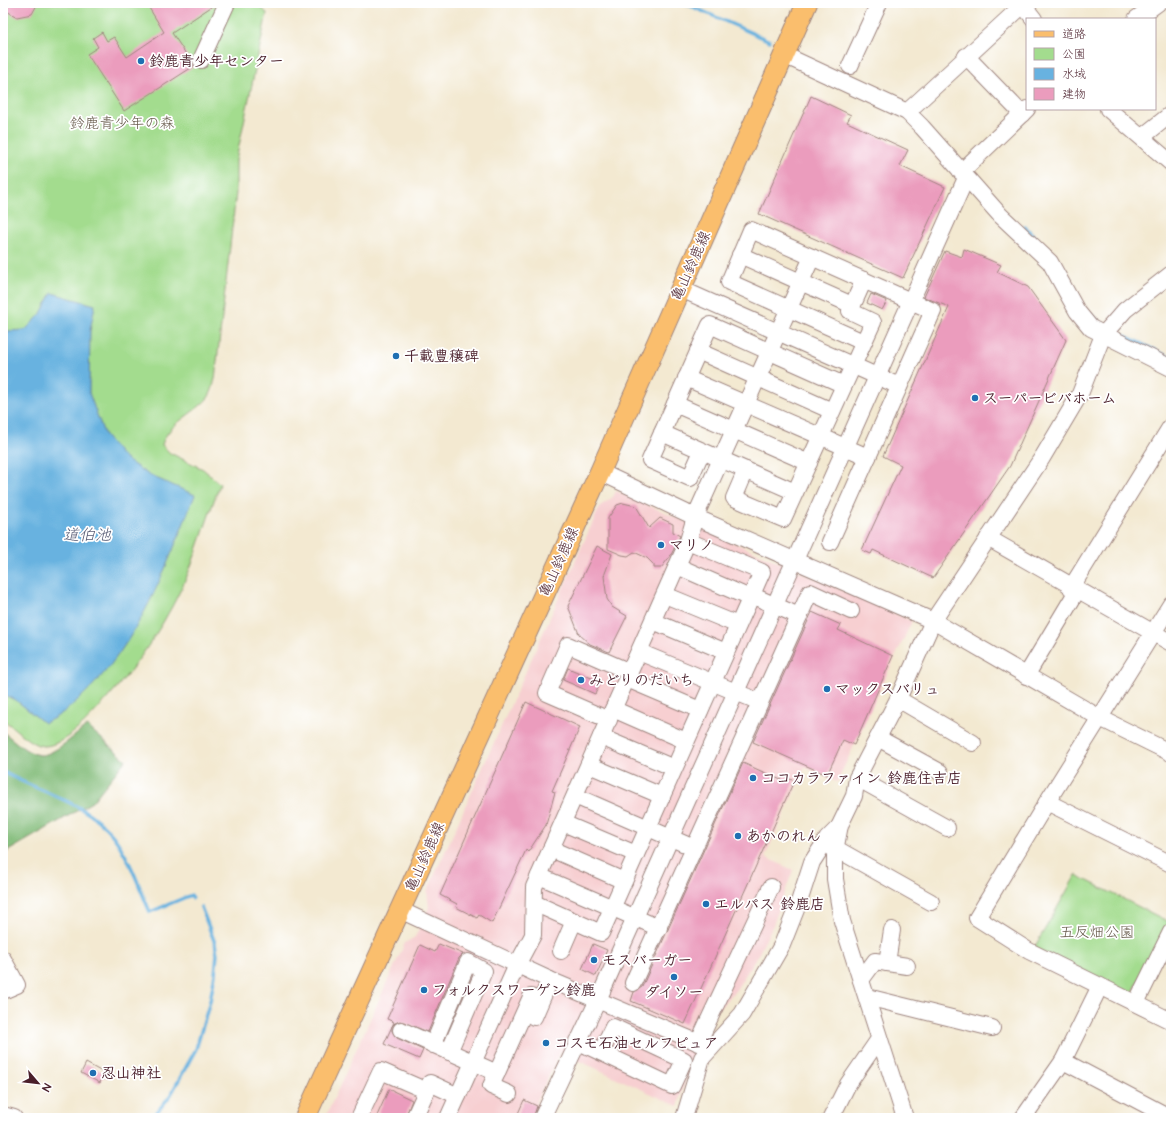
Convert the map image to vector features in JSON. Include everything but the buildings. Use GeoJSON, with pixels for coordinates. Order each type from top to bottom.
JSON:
{"type":"FeatureCollection","features":[{"type":"Feature","properties":{"kind":"main road","name":"亀山鈴鹿線"},"geometry":{"type":"LineString","coordinates":[[305,1118],[600,472],[807,3]]}},
{"type":"Feature","properties":{"kind":"street"},"geometry":{"type":"LineString","coordinates":[[201,60],[227,3]]}},
{"type":"Feature","properties":{"kind":"street"},"geometry":{"type":"LineString","coordinates":[[850,66],[879,3]]}},
{"type":"Feature","properties":{"kind":"street"},"geometry":{"type":"LineString","coordinates":[[1137,18],[1158,3]]}},
{"type":"Feature","properties":{"kind":"street"},"geometry":{"type":"LineString","coordinates":[[907,112],[1023,4],[1033,18]]}},
{"type":"Feature","properties":{"kind":"street"},"geometry":{"type":"LineString","coordinates":[[784,55],[907,112],[965,172],[1000,215],[1050,262],[1077,311],[1091,328],[1171,368]]}},
{"type":"Feature","properties":{"kind":"street"},"geometry":{"type":"LineString","coordinates":[[542,1118],[574,1042],[598,1000],[775,606],[844,447],[877,377],[965,172],[1024,111],[966,56]]}},
{"type":"Feature","properties":{"kind":"street"},"geometry":{"type":"LineString","coordinates":[[1109,110],[1171,162]]}},
{"type":"Feature","properties":{"kind":"street"},"geometry":{"type":"LineString","coordinates":[[1142,137],[1171,114]]}},
{"type":"Feature","properties":{"kind":"street"},"geometry":{"type":"LineString","coordinates":[[830,542],[933,311],[751,230],[729,282],[863,342]]}},
{"type":"Feature","properties":{"kind":"street"},"geometry":{"type":"LineString","coordinates":[[740,255],[852,305]]}},
{"type":"Feature","properties":{"kind":"street"},"geometry":{"type":"LineString","coordinates":[[452,1116],[458,1096],[473,1062],[517,965],[533,935],[534,887],[688,541],[695,517],[812,257]]}},
{"type":"Feature","properties":{"kind":"street"},"geometry":{"type":"LineString","coordinates":[[905,1118],[842,920],[837,899],[835,879],[835,848],[840,825],[854,796],[857,778],[898,699],[933,621],[1042,458],[1080,394],[1103,335],[1125,310],[1171,274]]}},
{"type":"Feature","properties":{"kind":"street"},"geometry":{"type":"LineString","coordinates":[[746,470],[734,498],[783,519],[873,322],[850,311],[864,280]]}},
{"type":"Feature","properties":{"kind":"street"},"geometry":{"type":"LineString","coordinates":[[681,289],[899,386]]}},
{"type":"Feature","properties":{"kind":"street"},"geometry":{"type":"LineString","coordinates":[[702,451],[690,478],[650,460],[710,325],[844,385]]}},
{"type":"Feature","properties":{"kind":"street"},"geometry":{"type":"LineString","coordinates":[[698,351],[832,411]]}},
{"type":"Feature","properties":{"kind":"street"},"geometry":{"type":"LineString","coordinates":[[686,378],[868,457]]}},
{"type":"Feature","properties":{"kind":"street"},"geometry":{"type":"LineString","coordinates":[[675,404],[809,463]]}},
{"type":"Feature","properties":{"kind":"street"},"geometry":{"type":"LineString","coordinates":[[1026,676],[1074,589],[1171,426]]}},
{"type":"Feature","properties":{"kind":"street"},"geometry":{"type":"LineString","coordinates":[[662,433],[796,492]]}},
{"type":"Feature","properties":{"kind":"street"},"geometry":{"type":"LineString","coordinates":[[600,472],[695,517],[933,621],[1100,718],[1171,753]]}},
{"type":"Feature","properties":{"kind":"street"},"geometry":{"type":"LineString","coordinates":[[988,538],[1074,589],[1171,643]]}},
{"type":"Feature","properties":{"kind":"street"},"geometry":{"type":"LineString","coordinates":[[534,903],[601,933],[762,572],[688,541]]}},
{"type":"Feature","properties":{"kind":"street"},"geometry":{"type":"LineString","coordinates":[[677,566],[799,616]]}},
{"type":"Feature","properties":{"kind":"street"},"geometry":{"type":"LineString","coordinates":[[634,983],[810,592],[850,611]]}},
{"type":"Feature","properties":{"kind":"street"},"geometry":{"type":"LineString","coordinates":[[664,594],[738,625]]}},
{"type":"Feature","properties":{"kind":"street"},"geometry":{"type":"LineString","coordinates":[[1171,604],[1047,802],[977,918],[1029,951],[1171,1021]]}},
{"type":"Feature","properties":{"kind":"street"},"geometry":{"type":"LineString","coordinates":[[652,622],[726,652]]}},
{"type":"Feature","properties":{"kind":"street"},"geometry":{"type":"LineString","coordinates":[[686,741],[547,693],[568,645],[700,710]]}},
{"type":"Feature","properties":{"kind":"street"},"geometry":{"type":"LineString","coordinates":[[639,652],[760,702]]}},
{"type":"Feature","properties":{"kind":"street"},"geometry":{"type":"LineString","coordinates":[[898,699],[973,743]]}},
{"type":"Feature","properties":{"kind":"street"},"geometry":{"type":"LineString","coordinates":[[601,737],[674,768]]}},
{"type":"Feature","properties":{"kind":"street"},"geometry":{"type":"LineString","coordinates":[[878,738],[940,772]]}},
{"type":"Feature","properties":{"kind":"street"},"geometry":{"type":"LineString","coordinates":[[589,765],[662,796]]}},
{"type":"Feature","properties":{"kind":"street"},"geometry":{"type":"LineString","coordinates":[[857,778],[947,828]]}},
{"type":"Feature","properties":{"kind":"street"},"geometry":{"type":"LineString","coordinates":[[575,796],[694,848]]}},
{"type":"Feature","properties":{"kind":"street"},"geometry":{"type":"LineString","coordinates":[[1047,802],[1171,864]]}},
{"type":"Feature","properties":{"kind":"street"},"geometry":{"type":"LineString","coordinates":[[563,823],[636,854]]}},
{"type":"Feature","properties":{"kind":"street"},"geometry":{"type":"LineString","coordinates":[[704,1045],[742,1014],[782,945],[799,902],[812,862],[827,839],[840,825]]}},
{"type":"Feature","properties":{"kind":"street"},"geometry":{"type":"LineString","coordinates":[[835,848],[931,902]]}},
{"type":"Feature","properties":{"kind":"street"},"geometry":{"type":"LineString","coordinates":[[551,849],[624,881]]}},
{"type":"Feature","properties":{"kind":"street"},"geometry":{"type":"LineString","coordinates":[[539,876],[659,928]]}},
{"type":"Feature","properties":{"kind":"street"},"geometry":{"type":"LineString","coordinates":[[684,1118],[702,1058],[704,1045],[771,887]]}},
{"type":"Feature","properties":{"kind":"street"},"geometry":{"type":"LineString","coordinates":[[400,910],[550,980],[704,1045]]}},
{"type":"Feature","properties":{"kind":"street"},"geometry":{"type":"LineString","coordinates":[[561,950],[574,921]]}},
{"type":"Feature","properties":{"kind":"street"},"geometry":{"type":"LineString","coordinates":[[887,963],[892,930]]}},
{"type":"Feature","properties":{"kind":"street"},"geometry":{"type":"LineString","coordinates":[[1136,1004],[1171,932]]}},
{"type":"Feature","properties":{"kind":"street"},"geometry":{"type":"LineString","coordinates":[[3,959],[17,985],[3,990]]}},
{"type":"Feature","properties":{"kind":"street"},"geometry":{"type":"LineString","coordinates":[[861,980],[875,961],[907,966]]}},
{"type":"Feature","properties":{"kind":"street"},"geometry":{"type":"LineString","coordinates":[[433,1045],[468,962],[484,971],[449,1052]]}},
{"type":"Feature","properties":{"kind":"street"},"geometry":{"type":"LineString","coordinates":[[509,1094],[491,1086],[504,1072],[550,980]]}},
{"type":"Feature","properties":{"kind":"street"},"geometry":{"type":"LineString","coordinates":[[1024,1118],[1063,1062],[1100,986]]}},
{"type":"Feature","properties":{"kind":"street"},"geometry":{"type":"LineString","coordinates":[[504,1072],[531,997]]}},
{"type":"Feature","properties":{"kind":"street"},"geometry":{"type":"LineString","coordinates":[[867,997],[992,1028]]}},
{"type":"Feature","properties":{"kind":"street"},"geometry":{"type":"LineString","coordinates":[[646,1042],[653,1023]]}},
{"type":"Feature","properties":{"kind":"street"},"geometry":{"type":"LineString","coordinates":[[574,1042],[601,1052],[672,1086],[684,1060],[613,1026],[601,1052]]}},
{"type":"Feature","properties":{"kind":"street"},"geometry":{"type":"LineString","coordinates":[[401,1030],[473,1062],[504,1072]]}},
{"type":"Feature","properties":{"kind":"street"},"geometry":{"type":"LineString","coordinates":[[831,1118],[848,1084],[879,1039]]}},
{"type":"Feature","properties":{"kind":"street"},"geometry":{"type":"LineString","coordinates":[[1063,1062],[1171,1118]]}},
{"type":"Feature","properties":{"kind":"street"},"geometry":{"type":"LineString","coordinates":[[360,1118],[381,1071],[427,1091]]}},
{"type":"Feature","properties":{"kind":"street"},"geometry":{"type":"LineString","coordinates":[[414,1118],[430,1083],[458,1096]]}},
{"type":"Feature","properties":{"kind":"street"},"geometry":{"type":"LineString","coordinates":[[3,1114],[14,1118]]}},
{"type":"Feature","properties":{"kind":"shaded area"},"geometry":{"type":"Polygon","coordinates":[[[616,491],[912,621],[837,782],[805,767],[765,857],[793,870],[773,925],[758,955],[736,990],[703,1027],[696,1043],[678,1106],[560,1052],[529,1118],[325,1118],[405,943],[415,937],[429,907],[427,892],[600,506],[613,497],[616,491]]]}},
{"type":"Feature","properties":{"kind":"green space","name":"鈴鹿青少年の森"},"geometry":{"type":"Polygon","coordinates":[[[3,3],[255,3],[267,13],[236,160],[236,193],[215,379],[207,399],[169,431],[162,445],[170,453],[203,469],[220,484],[182,587],[153,639],[118,687],[76,731],[63,740],[43,746],[27,739],[3,720],[3,3]]]}},
{"type":"Feature","properties":{"kind":"green space"},"geometry":{"type":"Polygon","coordinates":[[[87,726],[126,760],[92,802],[3,854],[3,732],[25,749],[40,755],[58,748],[87,726]]]}},
{"type":"Feature","properties":{"kind":"green space","name":"五反畑公園"},"geometry":{"type":"Polygon","coordinates":[[[1076,875],[1169,922],[1132,994],[1034,948],[1076,875]]]}},
{"type":"Feature","properties":{"kind":"water","name":"道伯池"},"geometry":{"type":"Polygon","coordinates":[[[52,293],[95,305],[90,331],[89,393],[105,436],[124,458],[149,475],[195,495],[161,577],[135,629],[101,676],[81,697],[59,715],[44,723],[17,701],[3,694],[3,329],[7,331],[25,330],[40,315],[52,293]]]}},
{"type":"Feature","properties":{"kind":"waterway"},"geometry":{"type":"LineString","coordinates":[[684,3],[770,41]]}},
{"type":"Feature","properties":{"kind":"waterway"},"geometry":{"type":"LineString","coordinates":[[1025,227],[1035,237]]}},
{"type":"Feature","properties":{"kind":"waterway"},"geometry":{"type":"LineString","coordinates":[[1087,312],[1102,324]]}},
{"type":"Feature","properties":{"kind":"waterway"},"geometry":{"type":"LineString","coordinates":[[1123,335],[1171,358]]}},
{"type":"Feature","properties":{"kind":"waterway"},"geometry":{"type":"LineString","coordinates":[[3,772],[76,806],[90,814],[102,824],[113,836],[124,854],[134,873],[150,912],[191,895],[193,898]]}},
{"type":"Feature","properties":{"kind":"waterway"},"geometry":{"type":"LineString","coordinates":[[152,1118],[170,1096],[196,1049],[210,1001],[217,954],[215,943],[201,907]]}},
{"type":"Feature","properties":{"kind":"place","name":"鈴鹿青少年センター"},"geometry":{"type":"Point","coordinates":[141,61]}},
{"type":"Feature","properties":{"kind":"place","name":"千載豊穣碑"},"geometry":{"type":"Point","coordinates":[396,356]}},
{"type":"Feature","properties":{"kind":"place","name":"スーパービバホーム"},"geometry":{"type":"Point","coordinates":[975,398]}},
{"type":"Feature","properties":{"kind":"place","name":"マリノ"},"geometry":{"type":"Point","coordinates":[661,545]}},
{"type":"Feature","properties":{"kind":"place","name":"みどりのだいち"},"geometry":{"type":"Point","coordinates":[581,680]}},
{"type":"Feature","properties":{"kind":"place","name":"マックスバリュ"},"geometry":{"type":"Point","coordinates":[827,689]}},
{"type":"Feature","properties":{"kind":"place","name":"ココカラファイン 鈴鹿住吉店"},"geometry":{"type":"Point","coordinates":[753,778]}},
{"type":"Feature","properties":{"kind":"place","name":"あかのれん"},"geometry":{"type":"Point","coordinates":[738,836]}},
{"type":"Feature","properties":{"kind":"place","name":"エルパス 鈴鹿店"},"geometry":{"type":"Point","coordinates":[706,904]}},
{"type":"Feature","properties":{"kind":"place","name":"モスバーガー"},"geometry":{"type":"Point","coordinates":[594,960]}},
{"type":"Feature","properties":{"kind":"place","name":"ダイソー"},"geometry":{"type":"Point","coordinates":[674,977]}},
{"type":"Feature","properties":{"kind":"place","name":"フォルクスワーゲン鈴鹿"},"geometry":{"type":"Point","coordinates":[424,990]}},
{"type":"Feature","properties":{"kind":"place","name":"コスモ石油セルフピュア"},"geometry":{"type":"Point","coordinates":[546,1043]}},
{"type":"Feature","properties":{"kind":"place","name":"忍山神社"},"geometry":{"type":"Point","coordinates":[93,1073]}}]}
